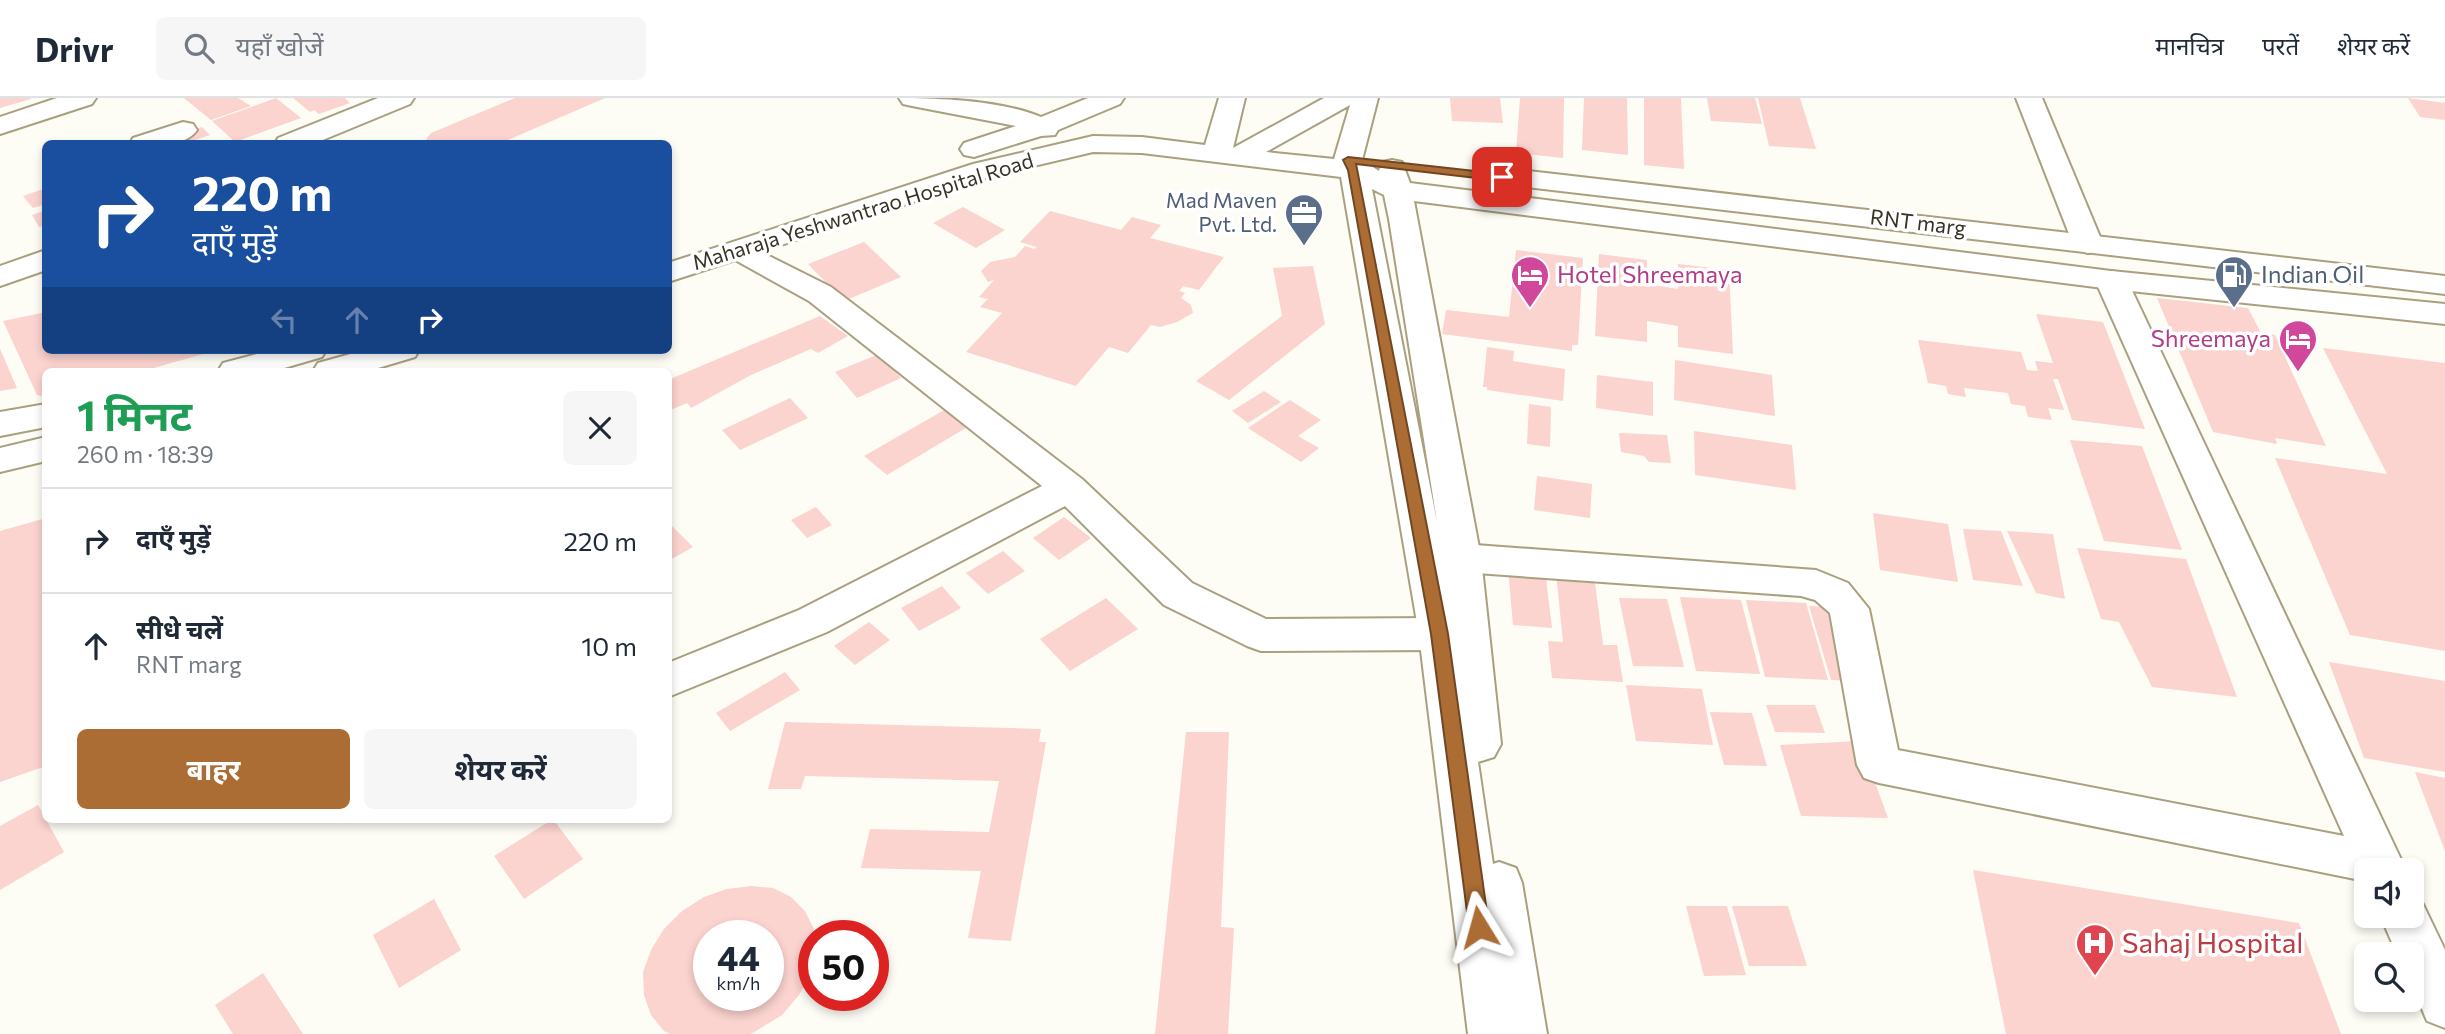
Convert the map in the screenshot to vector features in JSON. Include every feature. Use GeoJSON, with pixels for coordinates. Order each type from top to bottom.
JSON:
{"type":"FeatureCollection","features":[{"type":"Feature","properties":{"kind":"main road"},"geometry":{"type":"LineString","coordinates":[[0,126],[83,98]]}},
{"type":"Feature","properties":{"kind":"main road"},"geometry":{"type":"LineString","coordinates":[[298,140],[401,98]]}},
{"type":"Feature","properties":{"kind":"main road"},"geometry":{"type":"LineString","coordinates":[[912,98],[972,112],[1005,106],[1041,127],[1093,144]]}},
{"type":"Feature","properties":{"kind":"main road","name":"Maharaja Yeshwantrao Hospital Road"},"geometry":{"type":"LineString","coordinates":[[672,244],[830,198],[1041,127],[1111,98]]}},
{"type":"Feature","properties":{"kind":"main road"},"geometry":{"type":"LineString","coordinates":[[1226,155],[1232,98]]}},
{"type":"Feature","properties":{"kind":"main road"},"geometry":{"type":"LineString","coordinates":[[1226,155],[1343,98]]}},
{"type":"Feature","properties":{"kind":"main road"},"geometry":{"type":"LineString","coordinates":[[1365,98],[1372,172],[1439,634],[1493,1034]]}},
{"type":"Feature","properties":{"kind":"main road"},"geometry":{"type":"LineString","coordinates":[[2029,98],[2088,244]]}},
{"type":"Feature","properties":{"kind":"main road"},"geometry":{"type":"LineString","coordinates":[[154,140],[183,130]]}},
{"type":"Feature","properties":{"kind":"main road","name":"Maharaja Yeshwantrao Hospital Road"},"geometry":{"type":"LineString","coordinates":[[672,272],[983,170],[1093,144],[1142,145],[1372,172]]}},
{"type":"Feature","properties":{"kind":"main road"},"geometry":{"type":"LineString","coordinates":[[1372,172],[1404,219],[1462,558],[1481,759],[1522,1034]]}},
{"type":"Feature","properties":{"kind":"main road","name":"RNT marg"},"geometry":{"type":"LineString","coordinates":[[1372,172],[1860,216],[2445,285]]}},
{"type":"Feature","properties":{"kind":"main road","name":"RNT marg"},"geometry":{"type":"LineString","coordinates":[[1372,172],[2111,280],[2445,314]]}},
{"type":"Feature","properties":{"kind":"main road"},"geometry":{"type":"LineString","coordinates":[[739,250],[820,294],[1069,488],[1178,594],[1261,635],[1439,634]]}},
{"type":"Feature","properties":{"kind":"main road"},"geometry":{"type":"LineString","coordinates":[[0,276],[42,260]]}},
{"type":"Feature","properties":{"kind":"main road"},"geometry":{"type":"LineString","coordinates":[[2111,280],[2378,858]]}},
{"type":"Feature","properties":{"kind":"main road"},"geometry":{"type":"LineString","coordinates":[[245,368],[292,354]]}},
{"type":"Feature","properties":{"kind":"main road"},"geometry":{"type":"LineString","coordinates":[[340,368],[389,354]]}},
{"type":"Feature","properties":{"kind":"main road"},"geometry":{"type":"LineString","coordinates":[[0,425],[42,416]]}},
{"type":"Feature","properties":{"kind":"main road"},"geometry":{"type":"LineString","coordinates":[[0,460],[42,450]]}},
{"type":"Feature","properties":{"kind":"main road"},"geometry":{"type":"LineString","coordinates":[[672,679],[813,621],[1069,488]]}},
{"type":"Feature","properties":{"kind":"main road"},"geometry":{"type":"LineString","coordinates":[[1462,558],[1801,580],[1822,585],[1840,596],[1849,609],[1879,765],[2354,861]]}},
{"type":"Feature","properties":{"kind":"main road"},"geometry":{"type":"LineString","coordinates":[[2410,928],[2445,1004]]}},
{"type":"Feature","properties":{"kind":"building"},"geometry":{"type":"Polygon","coordinates":[[[0,98],[31,98],[31,99],[0,108],[0,98]]]}},
{"type":"Feature","properties":{"kind":"building"},"geometry":{"type":"Polygon","coordinates":[[[184,98],[238,98],[251,106],[211,120],[184,98]]]}},
{"type":"Feature","properties":{"kind":"building"},"geometry":{"type":"Polygon","coordinates":[[[276,98],[301,118],[240,140],[233,140],[212,121],[276,98]]]}},
{"type":"Feature","properties":{"kind":"building"},"geometry":{"type":"Polygon","coordinates":[[[293,98],[345,98],[350,103],[319,114],[314,110],[310,112],[293,98]]]}},
{"type":"Feature","properties":{"kind":"building"},"geometry":{"type":"Polygon","coordinates":[[[515,98],[605,98],[508,140],[427,140],[431,133],[515,98]]]}},
{"type":"Feature","properties":{"kind":"building"},"geometry":{"type":"Polygon","coordinates":[[[1450,98],[1500,98],[1503,123],[1452,121],[1450,98]]]}},
{"type":"Feature","properties":{"kind":"building"},"geometry":{"type":"Polygon","coordinates":[[[1520,98],[1564,98],[1563,158],[1516,153],[1520,98]]]}},
{"type":"Feature","properties":{"kind":"building"},"geometry":{"type":"Polygon","coordinates":[[[1584,98],[1627,98],[1628,155],[1582,150],[1584,98]]]}},
{"type":"Feature","properties":{"kind":"building"},"geometry":{"type":"Polygon","coordinates":[[[1644,98],[1681,98],[1684,169],[1644,165],[1644,98]]]}},
{"type":"Feature","properties":{"kind":"building"},"geometry":{"type":"Polygon","coordinates":[[[1707,98],[1755,98],[1762,124],[1711,121],[1707,98]]]}},
{"type":"Feature","properties":{"kind":"building"},"geometry":{"type":"Polygon","coordinates":[[[1758,98],[1800,98],[1816,149],[1769,146],[1758,98]]]}},
{"type":"Feature","properties":{"kind":"building"},"geometry":{"type":"Polygon","coordinates":[[[2408,98],[2445,103],[2445,120],[2420,117],[2408,98]]]}},
{"type":"Feature","properties":{"kind":"building"},"geometry":{"type":"Polygon","coordinates":[[[202,127],[210,135],[195,140],[168,140],[202,127]]]}},
{"type":"Feature","properties":{"kind":"building"},"geometry":{"type":"Polygon","coordinates":[[[42,189],[42,205],[33,208],[23,196],[42,189]]]}},
{"type":"Feature","properties":{"kind":"building"},"geometry":{"type":"Polygon","coordinates":[[[963,207],[1005,230],[976,248],[933,223],[963,207]]]}},
{"type":"Feature","properties":{"kind":"building"},"geometry":{"type":"Polygon","coordinates":[[[42,211],[42,226],[39,227],[32,215],[42,211]]]}},
{"type":"Feature","properties":{"kind":"building"},"geometry":{"type":"Polygon","coordinates":[[[1050,211],[1121,230],[1132,217],[1161,225],[1150,238],[1224,257],[1199,290],[1183,286],[1179,291],[1185,293],[1181,298],[1191,305],[1193,313],[1160,327],[1151,325],[1128,353],[1109,347],[1076,386],[966,352],[1002,313],[980,307],[988,299],[979,297],[994,280],[988,282],[981,271],[990,262],[1015,257],[1025,246],[1034,249],[1037,247],[1020,242],[1050,211]]]}},
{"type":"Feature","properties":{"kind":"building"},"geometry":{"type":"Polygon","coordinates":[[[864,242],[901,277],[844,301],[808,264],[864,242]]]}},
{"type":"Feature","properties":{"kind":"building"},"geometry":{"type":"Polygon","coordinates":[[[1516,250],[1583,258],[1578,345],[1572,345],[1572,351],[1442,334],[1446,310],[1509,317],[1516,250]]]}},
{"type":"Feature","properties":{"kind":"building"},"geometry":{"type":"Polygon","coordinates":[[[1599,254],[1647,260],[1647,284],[1678,289],[1678,264],[1729,270],[1733,354],[1678,347],[1678,326],[1647,321],[1647,342],[1595,336],[1599,254]]]}},
{"type":"Feature","properties":{"kind":"building"},"geometry":{"type":"Polygon","coordinates":[[[1313,266],[1325,324],[1229,400],[1196,381],[1282,316],[1273,268],[1313,266]]]}},
{"type":"Feature","properties":{"kind":"building"},"geometry":{"type":"Polygon","coordinates":[[[2157,298],[2248,308],[2261,333],[2275,335],[2326,446],[2275,438],[2277,444],[2213,432],[2157,298]]]}},
{"type":"Feature","properties":{"kind":"building"},"geometry":{"type":"Polygon","coordinates":[[[42,313],[42,354],[203,354],[154,368],[42,368],[42,396],[37,395],[3,321],[42,313]]]}},
{"type":"Feature","properties":{"kind":"building"},"geometry":{"type":"Polygon","coordinates":[[[2036,314],[2103,322],[2145,429],[2072,420],[2058,379],[2053,379],[2064,410],[2048,408],[2052,420],[2028,417],[2025,406],[2011,404],[2008,393],[1964,388],[1966,397],[1948,394],[1946,386],[1928,383],[1918,340],[2021,352],[2027,370],[2038,371],[2035,361],[2053,363],[2036,314]]]}},
{"type":"Feature","properties":{"kind":"building"},"geometry":{"type":"Polygon","coordinates":[[[820,316],[848,336],[818,353],[811,349],[751,375],[691,408],[687,403],[672,409],[672,378],[820,316]]]}},
{"type":"Feature","properties":{"kind":"building"},"geometry":{"type":"Polygon","coordinates":[[[1487,347],[1514,351],[1513,361],[1565,369],[1563,401],[1487,390],[1487,387],[1483,387],[1487,347]]]}},
{"type":"Feature","properties":{"kind":"building"},"geometry":{"type":"Polygon","coordinates":[[[2323,348],[2445,363],[2445,651],[2350,635],[2275,458],[2387,474],[2323,348]]]}},
{"type":"Feature","properties":{"kind":"building"},"geometry":{"type":"Polygon","coordinates":[[[0,349],[17,388],[0,391],[0,349]]]}},
{"type":"Feature","properties":{"kind":"building"},"geometry":{"type":"Polygon","coordinates":[[[879,354],[901,378],[857,398],[835,372],[879,354]]]}},
{"type":"Feature","properties":{"kind":"building"},"geometry":{"type":"Polygon","coordinates":[[[1675,360],[1772,375],[1775,416],[1674,400],[1675,360]]]}},
{"type":"Feature","properties":{"kind":"building"},"geometry":{"type":"Polygon","coordinates":[[[1597,375],[1653,382],[1653,416],[1596,408],[1597,375]]]}},
{"type":"Feature","properties":{"kind":"building"},"geometry":{"type":"Polygon","coordinates":[[[1264,391],[1281,402],[1248,423],[1232,411],[1264,391]]]}},
{"type":"Feature","properties":{"kind":"building"},"geometry":{"type":"Polygon","coordinates":[[[790,398],[808,418],[740,450],[722,430],[790,398]]]}},
{"type":"Feature","properties":{"kind":"building"},"geometry":{"type":"Polygon","coordinates":[[[1290,400],[1321,420],[1298,436],[1319,448],[1301,462],[1248,428],[1290,400]]]}},
{"type":"Feature","properties":{"kind":"building"},"geometry":{"type":"Polygon","coordinates":[[[1529,404],[1551,407],[1550,447],[1527,444],[1529,404]]]}},
{"type":"Feature","properties":{"kind":"building"},"geometry":{"type":"Polygon","coordinates":[[[946,409],[969,426],[887,475],[864,456],[946,409]]]}},
{"type":"Feature","properties":{"kind":"building"},"geometry":{"type":"Polygon","coordinates":[[[1694,431],[1792,445],[1796,490],[1695,475],[1694,431]]]}},
{"type":"Feature","properties":{"kind":"building"},"geometry":{"type":"Polygon","coordinates":[[[1619,433],[1667,435],[1671,463],[1649,462],[1644,456],[1621,452],[1619,433]]]}},
{"type":"Feature","properties":{"kind":"building"},"geometry":{"type":"Polygon","coordinates":[[[2070,440],[2142,446],[2182,550],[2104,541],[2070,440]]]}},
{"type":"Feature","properties":{"kind":"building"},"geometry":{"type":"Polygon","coordinates":[[[1537,476],[1592,484],[1590,518],[1534,510],[1537,476]]]}},
{"type":"Feature","properties":{"kind":"building"},"geometry":{"type":"Polygon","coordinates":[[[816,507],[832,525],[807,538],[791,520],[816,507]]]}},
{"type":"Feature","properties":{"kind":"building"},"geometry":{"type":"Polygon","coordinates":[[[1873,513],[1948,524],[1958,582],[1880,570],[1873,513]]]}},
{"type":"Feature","properties":{"kind":"building"},"geometry":{"type":"Polygon","coordinates":[[[1064,517],[1091,538],[1059,560],[1033,538],[1064,517]]]}},
{"type":"Feature","properties":{"kind":"building"},"geometry":{"type":"Polygon","coordinates":[[[42,519],[42,767],[0,782],[0,531],[42,519]]]}},
{"type":"Feature","properties":{"kind":"building"},"geometry":{"type":"Polygon","coordinates":[[[672,526],[693,547],[672,559],[672,526]]]}},
{"type":"Feature","properties":{"kind":"building"},"geometry":{"type":"Polygon","coordinates":[[[1963,529],[2001,531],[2023,586],[1973,580],[1963,529]]]}},
{"type":"Feature","properties":{"kind":"building"},"geometry":{"type":"Polygon","coordinates":[[[2007,531],[2053,534],[2065,599],[2036,593],[2007,531]]]}},
{"type":"Feature","properties":{"kind":"building"},"geometry":{"type":"Polygon","coordinates":[[[2077,548],[2186,559],[2237,697],[2152,687],[2119,622],[2101,619],[2077,548]]]}},
{"type":"Feature","properties":{"kind":"building"},"geometry":{"type":"Polygon","coordinates":[[[1003,551],[1025,571],[988,594],[966,573],[1003,551]]]}},
{"type":"Feature","properties":{"kind":"building"},"geometry":{"type":"Polygon","coordinates":[[[1508,568],[1545,570],[1552,628],[1513,625],[1508,568]]]}},
{"type":"Feature","properties":{"kind":"building"},"geometry":{"type":"Polygon","coordinates":[[[1556,573],[1594,575],[1603,645],[1617,645],[1623,682],[1552,678],[1548,641],[1563,642],[1556,573]]]}},
{"type":"Feature","properties":{"kind":"building"},"geometry":{"type":"Polygon","coordinates":[[[942,586],[961,608],[919,631],[901,608],[942,586]]]}},
{"type":"Feature","properties":{"kind":"building"},"geometry":{"type":"Polygon","coordinates":[[[1680,597],[1741,600],[1760,674],[1696,671],[1680,597]]]}},
{"type":"Feature","properties":{"kind":"building"},"geometry":{"type":"Polygon","coordinates":[[[1106,598],[1138,629],[1070,671],[1040,639],[1106,598]]]}},
{"type":"Feature","properties":{"kind":"building"},"geometry":{"type":"Polygon","coordinates":[[[1619,598],[1667,599],[1684,667],[1633,666],[1619,598]]]}},
{"type":"Feature","properties":{"kind":"building"},"geometry":{"type":"Polygon","coordinates":[[[1746,600],[1806,603],[1828,680],[1765,677],[1746,600]]]}},
{"type":"Feature","properties":{"kind":"building"},"geometry":{"type":"Polygon","coordinates":[[[1809,606],[1832,607],[1855,681],[1831,680],[1809,606]]]}},
{"type":"Feature","properties":{"kind":"building"},"geometry":{"type":"Polygon","coordinates":[[[869,622],[890,640],[855,665],[834,646],[869,622]]]}},
{"type":"Feature","properties":{"kind":"building"},"geometry":{"type":"Polygon","coordinates":[[[2329,662],[2445,681],[2445,772],[2364,758],[2329,662]]]}},
{"type":"Feature","properties":{"kind":"building"},"geometry":{"type":"Polygon","coordinates":[[[785,672],[800,690],[730,731],[716,713],[785,672]]]}},
{"type":"Feature","properties":{"kind":"building"},"geometry":{"type":"Polygon","coordinates":[[[1626,685],[1702,689],[1713,745],[1636,741],[1626,685]]]}},
{"type":"Feature","properties":{"kind":"building"},"geometry":{"type":"Polygon","coordinates":[[[1766,705],[1815,705],[1825,733],[1775,732],[1766,705]]]}},
{"type":"Feature","properties":{"kind":"building"},"geometry":{"type":"Polygon","coordinates":[[[1710,712],[1752,713],[1767,766],[1724,765],[1710,712]]]}},
{"type":"Feature","properties":{"kind":"building"},"geometry":{"type":"Polygon","coordinates":[[[785,722],[1041,729],[1039,742],[1046,742],[1011,941],[968,938],[981,871],[861,868],[870,829],[989,832],[999,781],[805,776],[801,789],[768,789],[785,722]]]}},
{"type":"Feature","properties":{"kind":"building"},"geometry":{"type":"Polygon","coordinates":[[[1186,732],[1229,732],[1221,927],[1234,928],[1228,1034],[1155,1034],[1186,732]]]}},
{"type":"Feature","properties":{"kind":"building"},"geometry":{"type":"Polygon","coordinates":[[[1860,741],[1888,818],[1801,816],[1780,745],[1860,741]]]}},
{"type":"Feature","properties":{"kind":"building"},"geometry":{"type":"Polygon","coordinates":[[[2415,772],[2445,778],[2445,851],[2415,772]]]}},
{"type":"Feature","properties":{"kind":"building"},"geometry":{"type":"Polygon","coordinates":[[[38,805],[42,812],[42,823],[48,823],[64,852],[0,890],[0,826],[38,805]]]}},
{"type":"Feature","properties":{"kind":"building"},"geometry":{"type":"Polygon","coordinates":[[[547,823],[556,823],[583,859],[524,899],[494,856],[547,823]]]}},
{"type":"Feature","properties":{"kind":"building"},"geometry":{"type":"Polygon","coordinates":[[[1973,870],[2299,923],[2341,1034],[2006,1034],[1973,870]]]}},
{"type":"Feature","properties":{"kind":"building"},"geometry":{"type":"Polygon","coordinates":[[[751,886],[773,888],[791,897],[805,911],[810,920],[798,920],[798,996],[782,1015],[751,1034],[670,1034],[664,1031],[651,1015],[644,995],[643,972],[651,950],[664,929],[682,911],[704,897],[727,889],[751,886]]]}},
{"type":"Feature","properties":{"kind":"building"},"geometry":{"type":"Polygon","coordinates":[[[434,899],[461,950],[399,988],[373,935],[434,899]]]}},
{"type":"Feature","properties":{"kind":"building"},"geometry":{"type":"Polygon","coordinates":[[[1686,906],[1727,906],[1746,975],[1704,976],[1686,906]]]}},
{"type":"Feature","properties":{"kind":"building"},"geometry":{"type":"Polygon","coordinates":[[[1732,906],[1788,906],[1807,966],[1749,966],[1732,906]]]}},
{"type":"Feature","properties":{"kind":"building"},"geometry":{"type":"Polygon","coordinates":[[[263,973],[303,1034],[233,1034],[215,1005],[263,973]]]}},
{"type":"Feature","properties":{"kind":"place","name":"Mad Maven Pvt. Ltd."},"geometry":{"type":"Point","coordinates":[1304,247]}},
{"type":"Feature","properties":{"kind":"place","name":"Hotel Shreemaya"},"geometry":{"type":"Point","coordinates":[1530,309]}},
{"type":"Feature","properties":{"kind":"place","name":"Indian Oil"},"geometry":{"type":"Point","coordinates":[2234,309]}},
{"type":"Feature","properties":{"kind":"place","name":"Shreemaya"},"geometry":{"type":"Point","coordinates":[2298,373]}},
{"type":"Feature","properties":{"kind":"place","name":"Sahaj Hospital"},"geometry":{"type":"Point","coordinates":[2095,977]}},
{"type":"Feature","properties":{"kind":"route"},"geometry":{"type":"LineString","coordinates":[[1479,927],[1439,634],[1354,170],[1348,160],[1502,177]]}}]}
